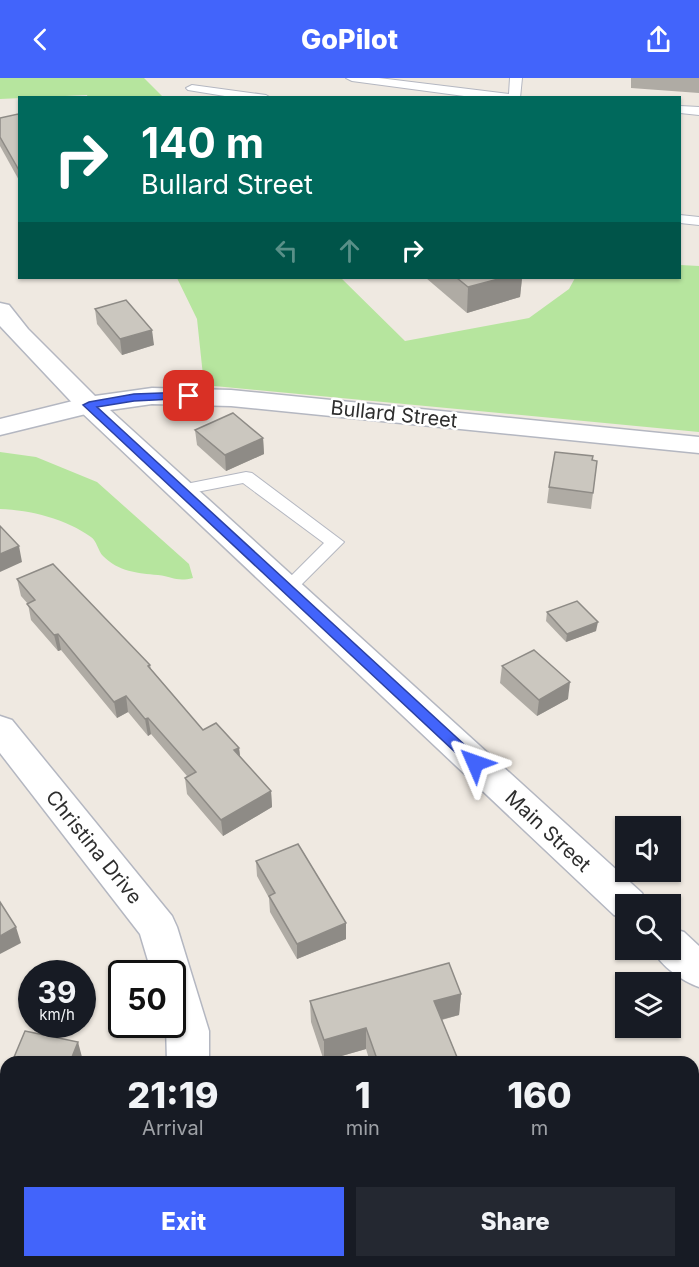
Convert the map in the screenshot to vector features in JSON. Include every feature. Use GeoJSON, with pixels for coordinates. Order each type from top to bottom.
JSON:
{"type":"FeatureCollection","features":[{"type":"Feature","properties":{"kind":"main road","name":"Main Street"},"geometry":{"type":"LineString","coordinates":[[0,310],[19,334],[89,405],[617,894]]}},
{"type":"Feature","properties":{"kind":"main road","name":"Bullard Street"},"geometry":{"type":"LineString","coordinates":[[0,427],[89,405],[152,396],[221,397],[699,445]]}},
{"type":"Feature","properties":{"kind":"main road","name":"Christina Drive"},"geometry":{"type":"LineString","coordinates":[[0,729],[158,927],[168,960]]}},
{"type":"Feature","properties":{"kind":"main road"},"geometry":{"type":"LineString","coordinates":[[681,954],[699,970]]}},
{"type":"Feature","properties":{"kind":"main road","name":"Christina Drive"},"geometry":{"type":"LineString","coordinates":[[186,1024],[188,1056]]}},
{"type":"Feature","properties":{"kind":"lane"},"geometry":{"type":"LineString","coordinates":[[352,78],[471,96]]}},
{"type":"Feature","properties":{"kind":"lane"},"geometry":{"type":"LineString","coordinates":[[512,96],[516,78]]}},
{"type":"Feature","properties":{"kind":"lane"},"geometry":{"type":"LineString","coordinates":[[188,83],[198,96]]}},
{"type":"Feature","properties":{"kind":"lane"},"geometry":{"type":"LineString","coordinates":[[188,83],[256,96]]}},
{"type":"Feature","properties":{"kind":"lane"},"geometry":{"type":"LineString","coordinates":[[681,110],[699,111]]}},
{"type":"Feature","properties":{"kind":"lane"},"geometry":{"type":"LineString","coordinates":[[681,219],[699,221]]}},
{"type":"Feature","properties":{"kind":"lane"},"geometry":{"type":"LineString","coordinates":[[181,490],[246,477],[335,542],[287,589]]}},
{"type":"Feature","properties":{"kind":"green space"},"geometry":{"type":"Polygon","coordinates":[[[0,78],[144,78],[162,96],[18,96],[18,98],[0,99],[0,78]]]}},
{"type":"Feature","properties":{"kind":"green space"},"geometry":{"type":"Polygon","coordinates":[[[681,265],[699,266],[699,432],[204,385],[197,319],[177,279],[342,279],[405,341],[529,318],[569,289],[574,279],[681,279],[681,265]]]}},
{"type":"Feature","properties":{"kind":"green space"},"geometry":{"type":"Polygon","coordinates":[[[0,452],[36,457],[97,482],[189,564],[193,578],[179,579],[122,569],[103,556],[91,537],[71,525],[24,511],[0,509],[0,452]]]}},
{"type":"Feature","properties":{"kind":"building"},"geometry":{"type":"Polygon","coordinates":[[[18,114],[18,168],[0,137],[0,118],[18,114]]]}},
{"type":"Feature","properties":{"kind":"building"},"geometry":{"type":"Polygon","coordinates":[[[458,279],[498,279],[468,287],[458,279]]]}},
{"type":"Feature","properties":{"kind":"building"},"geometry":{"type":"Polygon","coordinates":[[[126,300],[152,330],[120,339],[95,309],[126,300]]]}},
{"type":"Feature","properties":{"kind":"building"},"geometry":{"type":"Polygon","coordinates":[[[233,413],[263,438],[225,455],[195,430],[233,413]]]}},
{"type":"Feature","properties":{"kind":"building"},"geometry":{"type":"Polygon","coordinates":[[[555,452],[593,456],[592,460],[597,461],[593,493],[549,487],[555,452]]]}},
{"type":"Feature","properties":{"kind":"building"},"geometry":{"type":"Polygon","coordinates":[[[0,526],[19,546],[0,554],[0,526]]]}},
{"type":"Feature","properties":{"kind":"building"},"geometry":{"type":"Polygon","coordinates":[[[53,564],[150,665],[148,666],[203,730],[216,723],[239,748],[234,750],[271,791],[221,820],[185,778],[196,772],[148,718],[145,719],[126,696],[114,702],[58,634],[54,635],[27,604],[35,600],[17,579],[53,564]]]}},
{"type":"Feature","properties":{"kind":"building"},"geometry":{"type":"Polygon","coordinates":[[[577,601],[598,622],[567,634],[547,612],[577,601]]]}},
{"type":"Feature","properties":{"kind":"building"},"geometry":{"type":"Polygon","coordinates":[[[534,650],[570,682],[539,700],[502,666],[534,650]]]}},
{"type":"Feature","properties":{"kind":"building"},"geometry":{"type":"Polygon","coordinates":[[[298,844],[346,923],[297,944],[269,896],[275,893],[256,861],[298,844]]]}},
{"type":"Feature","properties":{"kind":"building"},"geometry":{"type":"Polygon","coordinates":[[[0,902],[16,927],[0,936],[0,902]]]}},
{"type":"Feature","properties":{"kind":"building"},"geometry":{"type":"Polygon","coordinates":[[[449,963],[461,994],[434,1001],[457,1056],[376,1056],[366,1028],[324,1040],[310,1001],[449,963]]]}},
{"type":"Feature","properties":{"kind":"building"},"geometry":{"type":"Polygon","coordinates":[[[22,1038],[59,1038],[78,1042],[72,1056],[15,1056],[22,1038]]]}},
{"type":"Feature","properties":{"kind":"route"},"geometry":{"type":"LineString","coordinates":[[189,396],[134,397],[89,405],[475,763]]}}]}
